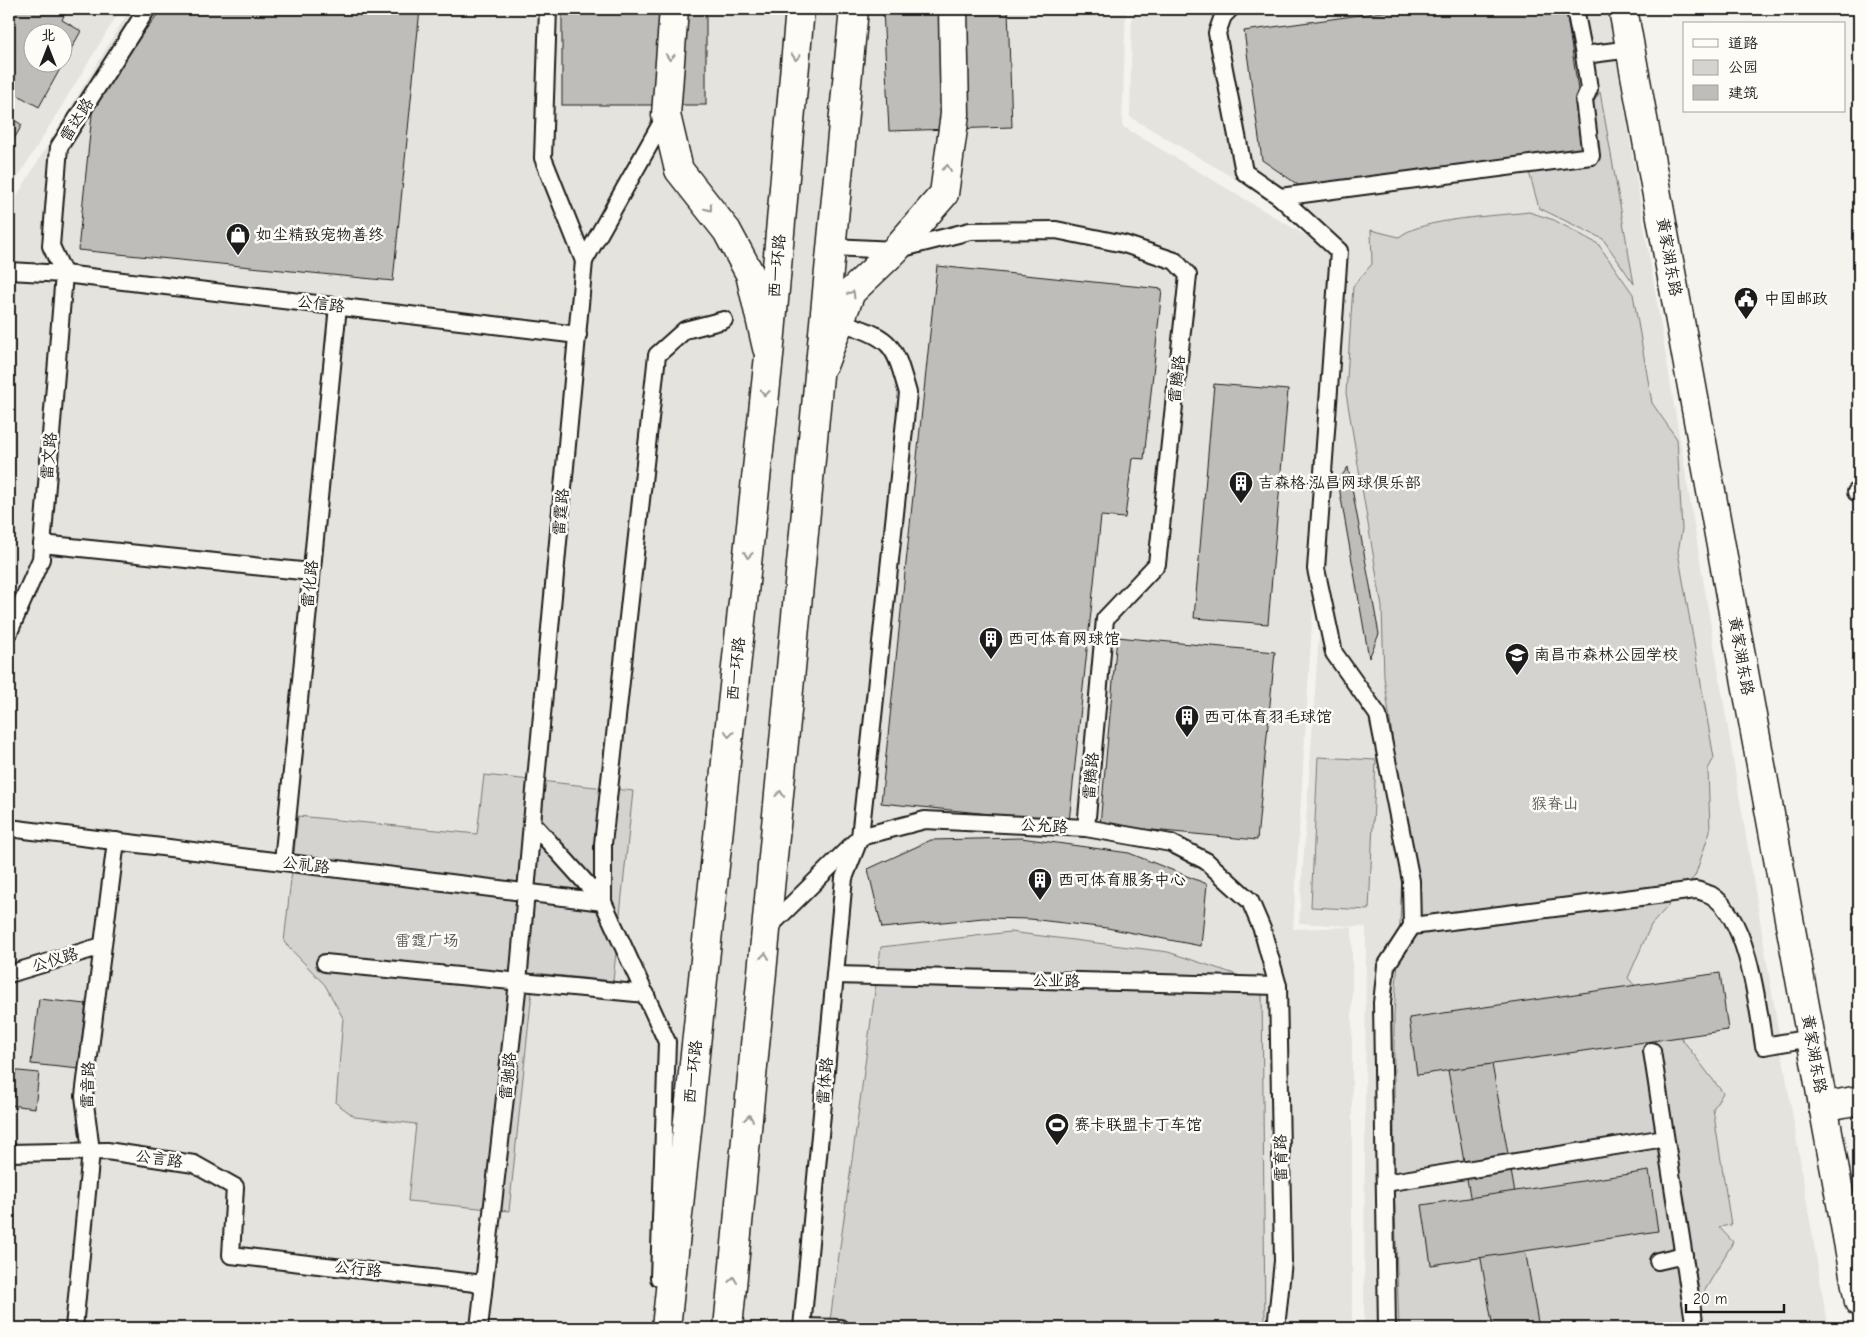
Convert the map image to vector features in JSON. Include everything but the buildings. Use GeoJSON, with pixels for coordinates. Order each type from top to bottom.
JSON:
{"type":"FeatureCollection","features":[{"type":"Feature","properties":{"kind":"main road"},"geometry":{"type":"LineString","coordinates":[[674,9],[666,115],[679,170],[727,231],[750,274],[769,356]]}},
{"type":"Feature","properties":{"kind":"main road","name":"西一环路"},"geometry":{"type":"LineString","coordinates":[[666,1328],[769,356],[800,9]]}},
{"type":"Feature","properties":{"kind":"main road"},"geometry":{"type":"LineString","coordinates":[[728,1328],[854,9]]}},
{"type":"Feature","properties":{"kind":"main road"},"geometry":{"type":"LineString","coordinates":[[820,372],[851,292],[895,250],[944,194],[955,114],[953,9]]}},
{"type":"Feature","properties":{"kind":"main road","name":"黄家湖东路"},"geometry":{"type":"LineString","coordinates":[[1623,9],[1859,1302]]}},
{"type":"Feature","properties":{"kind":"main road"},"geometry":{"type":"LineString","coordinates":[[1823,1107],[1859,1100]]}},
{"type":"Feature","properties":{"kind":"lane","name":"雷达路"},"geometry":{"type":"LineString","coordinates":[[64,274],[51,246],[59,147],[147,9]]}},
{"type":"Feature","properties":{"kind":"lane"},"geometry":{"type":"LineString","coordinates":[[548,9],[543,158],[584,261]]}},
{"type":"Feature","properties":{"kind":"lane"},"geometry":{"type":"LineString","coordinates":[[1230,9],[1223,16],[1217,33],[1244,172],[1280,197],[1339,251],[1316,569],[1334,653],[1378,714],[1411,881],[1412,926],[1386,966],[1382,1003],[1387,1328]]}},
{"type":"Feature","properties":{"kind":"lane"},"geometry":{"type":"LineString","coordinates":[[1280,197],[1591,156],[1584,100],[1589,90],[1575,9]]}},
{"type":"Feature","properties":{"kind":"lane"},"geometry":{"type":"LineString","coordinates":[[1584,55],[1631,49]]}},
{"type":"Feature","properties":{"kind":"lane","name":"雷霆路"},"geometry":{"type":"LineString","coordinates":[[532,823],[584,261],[666,115]]}},
{"type":"Feature","properties":{"kind":"lane","name":"雷腾路"},"geometry":{"type":"LineString","coordinates":[[832,247],[895,250],[970,231],[1056,230],[1124,244],[1175,261],[1188,275],[1157,564],[1105,619],[1086,828]]}},
{"type":"Feature","properties":{"kind":"lane","name":"公信路"},"geometry":{"type":"LineString","coordinates":[[9,271],[64,274],[578,335]]}},
{"type":"Feature","properties":{"kind":"lane","name":"雷文路"},"geometry":{"type":"LineString","coordinates":[[9,632],[14,604],[41,559],[64,274]]}},
{"type":"Feature","properties":{"kind":"lane","name":"雷化路"},"geometry":{"type":"LineString","coordinates":[[283,862],[338,306]]}},
{"type":"Feature","properties":{"kind":"lane"},"geometry":{"type":"LineString","coordinates":[[603,902],[603,844],[657,355],[685,330],[724,320]]}},
{"type":"Feature","properties":{"kind":"lane","name":"雷体路"},"geometry":{"type":"LineString","coordinates":[[802,1328],[844,878],[860,837],[908,393],[896,352],[874,333],[849,325]]}},
{"type":"Feature","properties":{"kind":"lane"},"geometry":{"type":"LineString","coordinates":[[42,544],[312,572]]}},
{"type":"Feature","properties":{"kind":"lane","name":"公允路"},"geometry":{"type":"LineString","coordinates":[[860,837],[925,820],[1086,828],[1171,843],[1206,861],[1250,900],[1262,929],[1278,986]]}},
{"type":"Feature","properties":{"kind":"lane"},"geometry":{"type":"LineString","coordinates":[[532,823],[603,902],[667,1042],[657,1328]]}},
{"type":"Feature","properties":{"kind":"lane","name":"雷驰路"},"geometry":{"type":"LineString","coordinates":[[479,1328],[518,982],[532,823]]}},
{"type":"Feature","properties":{"kind":"lane","name":"公礼路"},"geometry":{"type":"LineString","coordinates":[[9,828],[603,902]]}},
{"type":"Feature","properties":{"kind":"lane"},"geometry":{"type":"LineString","coordinates":[[767,929],[860,837]]}},
{"type":"Feature","properties":{"kind":"lane","name":"雷音路"},"geometry":{"type":"LineString","coordinates":[[74,1328],[91,1152],[84,1096],[116,841]]}},
{"type":"Feature","properties":{"kind":"lane"},"geometry":{"type":"LineString","coordinates":[[1412,926],[1696,890],[1712,896],[1728,914],[1742,941],[1753,978],[1764,1046],[1811,1038]]}},
{"type":"Feature","properties":{"kind":"lane","name":"公仪路"},"geometry":{"type":"LineString","coordinates":[[9,974],[102,946]]}},
{"type":"Feature","properties":{"kind":"lane"},"geometry":{"type":"LineString","coordinates":[[325,963],[646,994]]}},
{"type":"Feature","properties":{"kind":"lane","name":"公业路"},"geometry":{"type":"LineString","coordinates":[[835,975],[1278,986]]}},
{"type":"Feature","properties":{"kind":"lane","name":"雷育路"},"geometry":{"type":"LineString","coordinates":[[1276,1328],[1283,1261],[1278,986]]}},
{"type":"Feature","properties":{"kind":"lane"},"geometry":{"type":"LineString","coordinates":[[1652,1051],[1695,1328]]}},
{"type":"Feature","properties":{"kind":"lane"},"geometry":{"type":"LineString","coordinates":[[1385,1183],[1665,1138]]}},
{"type":"Feature","properties":{"kind":"lane","name":"公言路"},"geometry":{"type":"LineString","coordinates":[[9,1153],[107,1152],[194,1164],[235,1187],[231,1255]]}},
{"type":"Feature","properties":{"kind":"lane","name":"公行路"},"geometry":{"type":"LineString","coordinates":[[231,1255],[484,1284]]}},
{"type":"Feature","properties":{"kind":"lane"},"geometry":{"type":"LineString","coordinates":[[1658,1261],[1684,1255]]}},
{"type":"Feature","properties":{"kind":"lane"},"geometry":{"type":"LineString","coordinates":[[802,1328],[840,1328]]}},
{"type":"Feature","properties":{"kind":"shaded area"},"geometry":{"type":"Polygon","coordinates":[[[9,9],[121,9],[9,192],[9,9]]]}},
{"type":"Feature","properties":{"kind":"shaded area"},"geometry":{"type":"Polygon","coordinates":[[[130,9],[1126,9],[1122,126],[1335,253],[1293,929],[1352,927],[1352,1328],[9,1328],[9,209],[130,9]]]}},
{"type":"Feature","properties":{"kind":"shaded area","name":"南昌市森林公园学校"},"geometry":{"type":"Polygon","coordinates":[[[1132,9],[1608,9],[1828,1328],[1364,1328],[1366,927],[1299,923],[1346,244],[1130,117],[1132,9]]]}},
{"type":"Feature","properties":{"kind":"green space"},"geometry":{"type":"Polygon","coordinates":[[[1600,92],[1634,284],[1603,239],[1539,208],[1529,172],[1597,162],[1590,107],[1600,92]]]}},
{"type":"Feature","properties":{"kind":"green space","name":"猴脊山"},"geometry":{"type":"Polygon","coordinates":[[[1529,212],[1554,220],[1598,244],[1633,294],[1652,403],[1677,439],[1682,529],[1678,552],[1714,758],[1708,769],[1710,831],[1695,876],[1651,925],[1628,978],[1679,1035],[1723,1093],[1713,1109],[1731,1225],[1719,1227],[1733,1242],[1683,1328],[1399,1328],[1394,1183],[1394,1014],[1399,948],[1404,823],[1384,677],[1382,607],[1346,393],[1353,286],[1372,264],[1371,230],[1399,237],[1410,231],[1442,222],[1529,212]]]}},
{"type":"Feature","properties":{"kind":"green space"},"geometry":{"type":"Polygon","coordinates":[[[1318,757],[1376,760],[1369,910],[1311,907],[1318,757]]]}},
{"type":"Feature","properties":{"kind":"green space","name":"雷霆广场"},"geometry":{"type":"Polygon","coordinates":[[[484,775],[633,791],[613,981],[534,973],[509,1211],[408,1201],[416,1124],[355,1117],[336,1103],[343,1018],[325,985],[284,942],[298,816],[477,834],[484,775]]]}},
{"type":"Feature","properties":{"kind":"green space"},"geometry":{"type":"Polygon","coordinates":[[[1010,932],[1168,952],[1262,983],[1265,1328],[829,1328],[881,947],[1010,932]]]}},
{"type":"Feature","properties":{"kind":"place","name":"如尘精致宠物善终"},"geometry":{"type":"Point","coordinates":[238,256]}},
{"type":"Feature","properties":{"kind":"place","name":"中国邮政"},"geometry":{"type":"Point","coordinates":[1746,320]}},
{"type":"Feature","properties":{"kind":"place","name":"吉森格·泓昌网球俱乐部"},"geometry":{"type":"Point","coordinates":[1241,504]}},
{"type":"Feature","properties":{"kind":"place","name":"西可体育网球馆"},"geometry":{"type":"Point","coordinates":[991,660]}},
{"type":"Feature","properties":{"kind":"place","name":"南昌市森林公园学校"},"geometry":{"type":"Point","coordinates":[1517,676]}},
{"type":"Feature","properties":{"kind":"place","name":"西可体育羽毛球馆"},"geometry":{"type":"Point","coordinates":[1187,738]}},
{"type":"Feature","properties":{"kind":"place","name":"西可体育服务中心"},"geometry":{"type":"Point","coordinates":[1040,901]}},
{"type":"Feature","properties":{"kind":"place","name":"赛卡联盟卡丁车馆"},"geometry":{"type":"Point","coordinates":[1057,1146]}}]}
